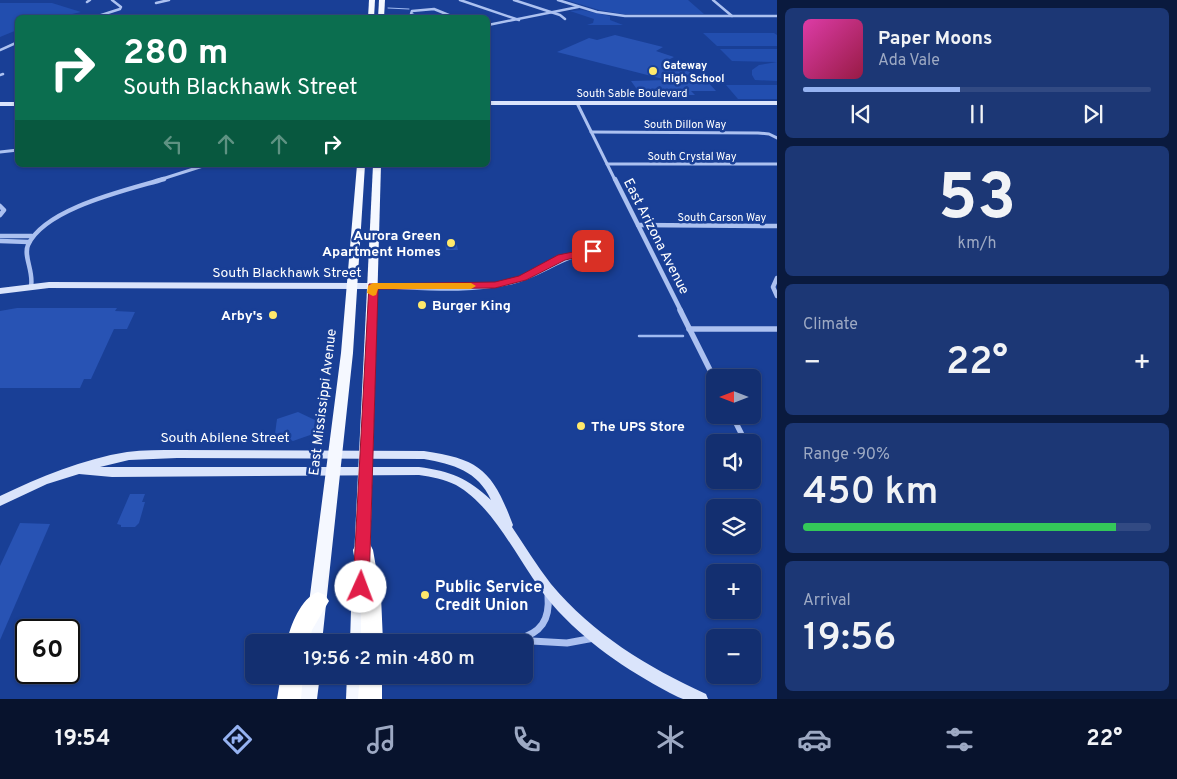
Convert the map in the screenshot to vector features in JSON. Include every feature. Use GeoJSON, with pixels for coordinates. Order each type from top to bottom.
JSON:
{"type":"FeatureCollection","features":[{"type":"Feature","properties":{"kind":"highway"},"geometry":{"type":"LineString","coordinates":[[363,550],[370,596],[367,634]]}},
{"type":"Feature","properties":{"kind":"highway"},"geometry":{"type":"LineString","coordinates":[[300,634],[302,627],[318,600]]}},
{"type":"Feature","properties":{"kind":"highway"},"geometry":{"type":"LineString","coordinates":[[289,699],[291,684]]}},
{"type":"Feature","properties":{"kind":"highway"},"geometry":{"type":"LineString","coordinates":[[370,699],[371,684]]}},
{"type":"Feature","properties":{"kind":"main road"},"geometry":{"type":"LineString","coordinates":[[371,15],[372,0]]}},
{"type":"Feature","properties":{"kind":"main road"},"geometry":{"type":"LineString","coordinates":[[381,15],[382,0]]}},
{"type":"Feature","properties":{"kind":"main road","name":"East Mississippi Avenue"},"geometry":{"type":"LineString","coordinates":[[314,634],[353,286],[361,167]]}},
{"type":"Feature","properties":{"kind":"main road"},"geometry":{"type":"LineString","coordinates":[[363,550],[377,167]]}},
{"type":"Feature","properties":{"kind":"main road"},"geometry":{"type":"LineString","coordinates":[[307,699],[309,684]]}},
{"type":"Feature","properties":{"kind":"main road"},"geometry":{"type":"LineString","coordinates":[[356,699],[357,684]]}},
{"type":"Feature","properties":{"kind":"street"},"geometry":{"type":"LineString","coordinates":[[112,0],[121,7],[120,9]]}},
{"type":"Feature","properties":{"kind":"street"},"geometry":{"type":"LineString","coordinates":[[156,3],[169,0]]}},
{"type":"Feature","properties":{"kind":"street"},"geometry":{"type":"LineString","coordinates":[[460,0],[520,20]]}},
{"type":"Feature","properties":{"kind":"street"},"geometry":{"type":"LineString","coordinates":[[514,0],[565,19]]}},
{"type":"Feature","properties":{"kind":"street"},"geometry":{"type":"LineString","coordinates":[[558,0],[580,7],[625,16],[777,16]]}},
{"type":"Feature","properties":{"kind":"street"},"geometry":{"type":"LineString","coordinates":[[713,0],[732,16]]}},
{"type":"Feature","properties":{"kind":"street"},"geometry":{"type":"LineString","coordinates":[[490,25],[580,7]]}},
{"type":"Feature","properties":{"kind":"street"},"geometry":{"type":"LineString","coordinates":[[414,15],[411,14],[412,11],[426,8],[447,15]]}},
{"type":"Feature","properties":{"kind":"street"},"geometry":{"type":"LineString","coordinates":[[101,15],[126,9]]}},
{"type":"Feature","properties":{"kind":"street"},"geometry":{"type":"LineString","coordinates":[[0,50],[15,43]]}},
{"type":"Feature","properties":{"kind":"street"},"geometry":{"type":"LineString","coordinates":[[0,45],[9,46]]}},
{"type":"Feature","properties":{"kind":"street","name":"South Sable Boulevard"},"geometry":{"type":"LineString","coordinates":[[490,103],[777,103]]}},
{"type":"Feature","properties":{"kind":"street","name":"East Arizona Avenue"},"geometry":{"type":"LineString","coordinates":[[577,103],[710,369]]}},
{"type":"Feature","properties":{"kind":"street"},"geometry":{"type":"LineString","coordinates":[[0,104],[15,104]]}},
{"type":"Feature","properties":{"kind":"street","name":"South Dillon Way"},"geometry":{"type":"LineString","coordinates":[[591,132],[758,132],[770,134],[777,138]]}},
{"type":"Feature","properties":{"kind":"street"},"geometry":{"type":"LineString","coordinates":[[0,152],[15,150]]}},
{"type":"Feature","properties":{"kind":"street","name":"South Crystal Way"},"geometry":{"type":"LineString","coordinates":[[607,164],[777,164]]}},
{"type":"Feature","properties":{"kind":"street"},"geometry":{"type":"LineString","coordinates":[[32,286],[34,271],[26,252],[32,236],[50,221],[67,212],[200,167]]}},
{"type":"Feature","properties":{"kind":"street"},"geometry":{"type":"LineString","coordinates":[[0,206],[4,210],[0,215]]}},
{"type":"Feature","properties":{"kind":"street","name":"South Carson Way"},"geometry":{"type":"LineString","coordinates":[[638,226],[777,226]]}},
{"type":"Feature","properties":{"kind":"street"},"geometry":{"type":"LineString","coordinates":[[0,236],[32,236]]}},
{"type":"Feature","properties":{"kind":"street"},"geometry":{"type":"LineString","coordinates":[[0,241],[29,242]]}},
{"type":"Feature","properties":{"kind":"street","name":"South Blackhawk Street"},"geometry":{"type":"LineString","coordinates":[[0,291],[32,286],[495,285],[523,278],[568,255],[598,251]]}},
{"type":"Feature","properties":{"kind":"street"},"geometry":{"type":"LineString","coordinates":[[777,278],[773,287],[777,296]]}},
{"type":"Feature","properties":{"kind":"street"},"geometry":{"type":"LineString","coordinates":[[690,328],[777,329]]}},
{"type":"Feature","properties":{"kind":"street","name":"South Abilene Street"},"geometry":{"type":"LineString","coordinates":[[0,501],[43,482],[109,460],[141,455],[366,453],[431,456],[456,461],[482,474],[492,487],[510,533]]}},
{"type":"Feature","properties":{"kind":"street","name":"South Abilene Street"},"geometry":{"type":"LineString","coordinates":[[80,470],[112,473],[429,471],[452,477],[477,493],[510,533],[546,588],[595,638],[642,670],[700,699]]}},
{"type":"Feature","properties":{"kind":"street"},"geometry":{"type":"LineString","coordinates":[[533,635],[545,624],[550,604],[546,588]]}},
{"type":"Feature","properties":{"kind":"street"},"geometry":{"type":"LineString","coordinates":[[533,641],[566,643],[595,638]]}},
{"type":"Feature","properties":{"kind":"shaded area"},"geometry":{"type":"Polygon","coordinates":[[[566,0],[688,0],[704,14],[622,14],[599,10],[566,0]]]}},
{"type":"Feature","properties":{"kind":"shaded area"},"geometry":{"type":"Polygon","coordinates":[[[0,3],[52,3],[81,12],[68,15],[15,15],[15,31],[0,37],[0,3]]]}},
{"type":"Feature","properties":{"kind":"shaded area"},"geometry":{"type":"Polygon","coordinates":[[[582,10],[610,16],[610,20],[623,25],[587,25],[593,23],[594,19],[570,11],[582,10]]]}},
{"type":"Feature","properties":{"kind":"shaded area"},"geometry":{"type":"Polygon","coordinates":[[[703,33],[774,33],[777,35],[777,46],[717,46],[703,33]]]}},
{"type":"Feature","properties":{"kind":"shaded area"},"geometry":{"type":"Polygon","coordinates":[[[720,49],[777,49],[777,62],[732,61],[720,49]]]}},
{"type":"Feature","properties":{"kind":"shaded area"},"geometry":{"type":"Polygon","coordinates":[[[777,62],[777,81],[755,80],[752,70],[759,65],[777,62]]]}},
{"type":"Feature","properties":{"kind":"shaded area"},"geometry":{"type":"Polygon","coordinates":[[[726,85],[777,85],[777,99],[738,99],[726,85]]]}},
{"type":"Feature","properties":{"kind":"building","name":"Gateway High School"},"geometry":{"type":"Polygon","coordinates":[[[615,35],[663,47],[656,51],[674,57],[664,62],[676,65],[706,80],[716,91],[691,91],[695,95],[641,95],[631,81],[667,80],[557,52],[589,38],[597,40],[615,35]]]}},
{"type":"Feature","properties":{"kind":"building","name":"Aurora Green Apartment Homes"},"geometry":{"type":"Polygon","coordinates":[[[445,241],[456,241],[458,250],[446,250],[445,241]]]}},
{"type":"Feature","properties":{"kind":"building"},"geometry":{"type":"Polygon","coordinates":[[[17,308],[117,308],[115,311],[135,312],[127,329],[114,329],[91,379],[84,379],[80,388],[0,388],[0,311],[17,308]]]}},
{"type":"Feature","properties":{"kind":"building"},"geometry":{"type":"Polygon","coordinates":[[[298,412],[315,420],[313,434],[293,441],[275,434],[277,419],[298,412]]]}},
{"type":"Feature","properties":{"kind":"building"},"geometry":{"type":"Polygon","coordinates":[[[130,494],[145,494],[142,502],[145,502],[139,523],[135,527],[121,527],[121,525],[117,524],[130,494]]]}},
{"type":"Feature","properties":{"kind":"building"},"geometry":{"type":"Polygon","coordinates":[[[20,523],[50,524],[0,640],[0,566],[20,523]]]}},
{"type":"Feature","properties":{"kind":"waterway"},"geometry":{"type":"LineString","coordinates":[[388,8],[409,9]]}},
{"type":"Feature","properties":{"kind":"waterway"},"geometry":{"type":"LineString","coordinates":[[639,336],[683,336]]}},
{"type":"Feature","properties":{"kind":"slow traffic"},"geometry":{"type":"LineString","coordinates":[[373,293],[373,286],[471,286]]}},
{"type":"Feature","properties":{"kind":"place","name":"Gateway High School"},"geometry":{"type":"Point","coordinates":[653,71]}},
{"type":"Feature","properties":{"kind":"place","name":"Aurora Green Apartment Homes"},"geometry":{"type":"Point","coordinates":[451,243]}},
{"type":"Feature","properties":{"kind":"place","name":"Burger King"},"geometry":{"type":"Point","coordinates":[422,305]}},
{"type":"Feature","properties":{"kind":"place","name":"Arby's"},"geometry":{"type":"Point","coordinates":[273,315]}},
{"type":"Feature","properties":{"kind":"place","name":"The UPS Store"},"geometry":{"type":"Point","coordinates":[581,426]}},
{"type":"Feature","properties":{"kind":"place","name":"Public Service Credit Union"},"geometry":{"type":"Point","coordinates":[425,595]}},
{"type":"Feature","properties":{"kind":"route"},"geometry":{"type":"LineString","coordinates":[[361,587],[373,286],[495,285],[523,278],[562,257],[593,251]]}}]}
